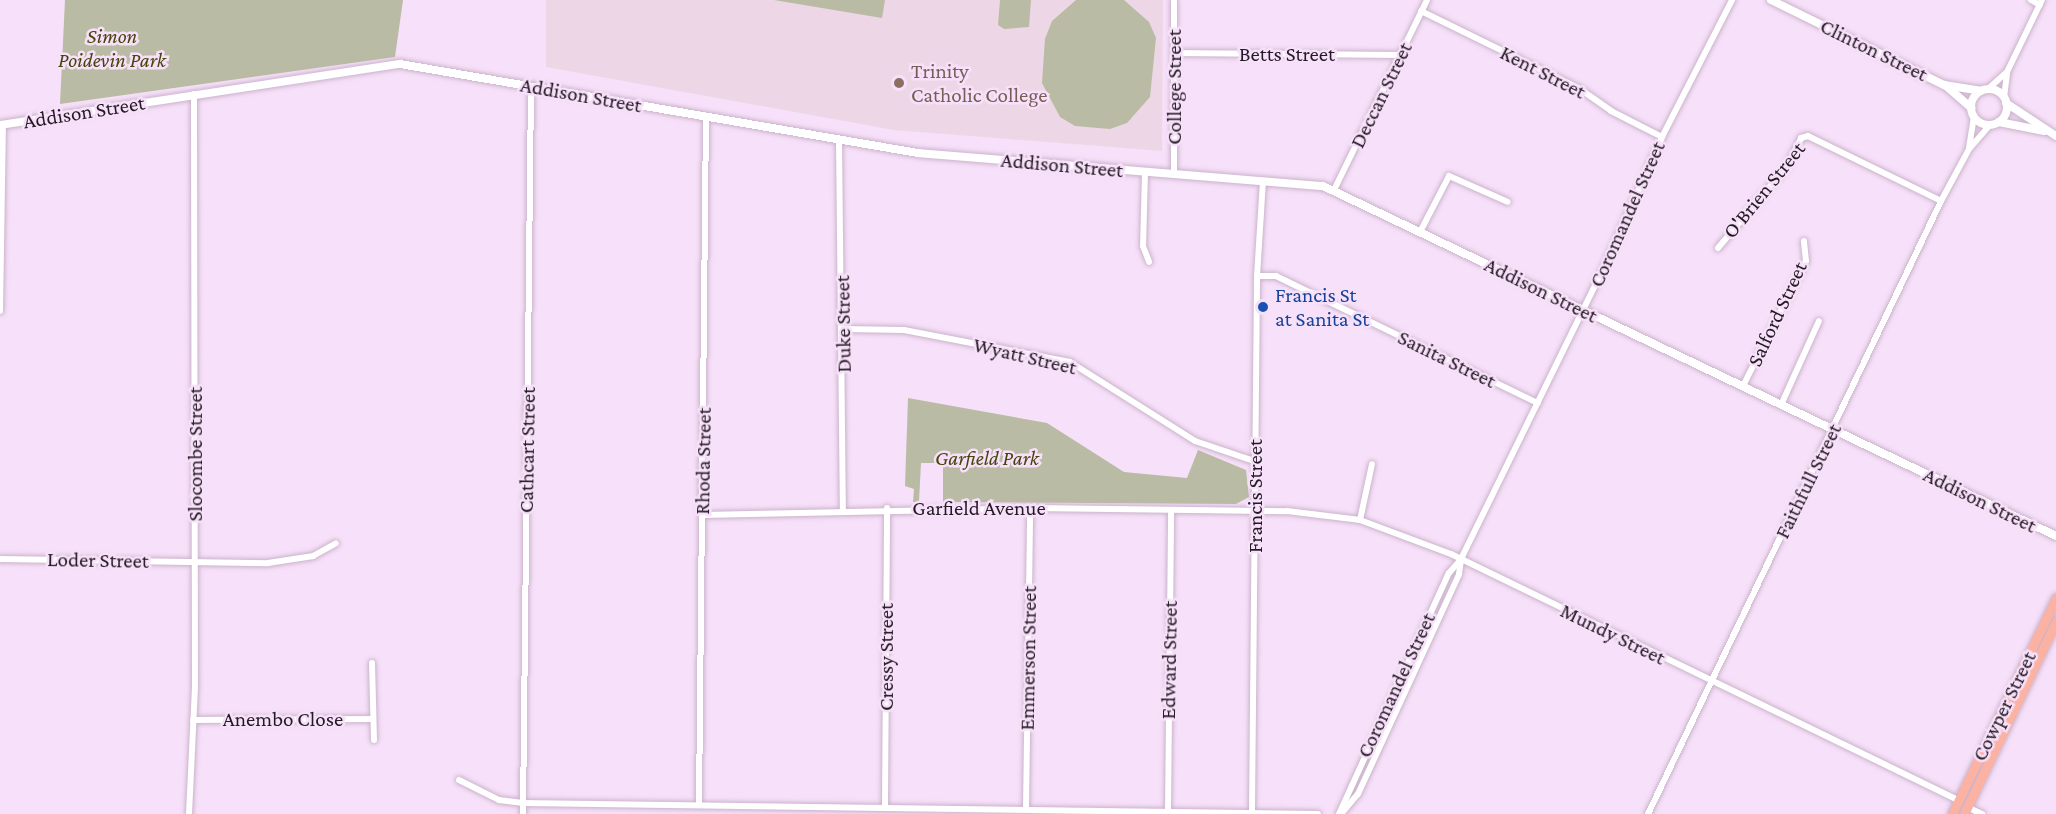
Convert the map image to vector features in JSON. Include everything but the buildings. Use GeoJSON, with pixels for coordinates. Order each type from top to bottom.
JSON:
{"type":"FeatureCollection","features":[{"type":"Feature","properties":{"kind":"main road","name":"Cowper Street"},"geometry":{"type":"LineString","coordinates":[[1952,814],[2056,598]]}},
{"type":"Feature","properties":{"kind":"main road","name":"Cowper Street"},"geometry":{"type":"LineString","coordinates":[[1966,811],[2056,621]]}},
{"type":"Feature","properties":{"kind":"street","name":"College Street"},"geometry":{"type":"LineString","coordinates":[[1174,0],[1174,174]]}},
{"type":"Feature","properties":{"kind":"street","name":"Deccan Street"},"geometry":{"type":"LineString","coordinates":[[1334,190],[1427,0]]}},
{"type":"Feature","properties":{"kind":"street","name":"Coromandel Street"},"geometry":{"type":"LineString","coordinates":[[1340,814],[1372,736],[1449,573],[1461,559],[1538,404],[1662,137],[1732,0]]}},
{"type":"Feature","properties":{"kind":"street","name":"Clinton Street"},"geometry":{"type":"LineString","coordinates":[[1771,0],[1944,85],[1971,108]]}},
{"type":"Feature","properties":{"kind":"street"},"geometry":{"type":"LineString","coordinates":[[1995,123],[2005,101],[2007,72],[2041,2],[2031,0]]}},
{"type":"Feature","properties":{"kind":"street","name":"Kent Street"},"geometry":{"type":"LineString","coordinates":[[1421,11],[1580,89],[1611,111],[1662,137]]}},
{"type":"Feature","properties":{"kind":"street","name":"Betts Street"},"geometry":{"type":"LineString","coordinates":[[1174,53],[1400,54]]}},
{"type":"Feature","properties":{"kind":"street","name":"Addison Street"},"geometry":{"type":"LineString","coordinates":[[1,125],[400,64],[918,153],[1263,181],[1334,190],[2056,536]]}},
{"type":"Feature","properties":{"kind":"street"},"geometry":{"type":"LineString","coordinates":[[2007,72],[1985,90],[1971,108],[1974,117],[2052,134]]}},
{"type":"Feature","properties":{"kind":"street","name":"Clinton Street"},"geometry":{"type":"LineString","coordinates":[[1944,85],[1985,90]]}},
{"type":"Feature","properties":{"kind":"street","name":"Cathcart Street"},"geometry":{"type":"LineString","coordinates":[[523,814],[531,86]]}},
{"type":"Feature","properties":{"kind":"street"},"geometry":{"type":"LineString","coordinates":[[1985,90],[2052,134]]}},
{"type":"Feature","properties":{"kind":"street","name":"Slocombe Street"},"geometry":{"type":"LineString","coordinates":[[189,814],[196,562],[194,94]]}},
{"type":"Feature","properties":{"kind":"street","name":"Rhoda Street"},"geometry":{"type":"LineString","coordinates":[[699,804],[706,117]]}},
{"type":"Feature","properties":{"kind":"street","name":"Faithfull Street"},"geometry":{"type":"LineString","coordinates":[[1969,149],[1974,117]]}},
{"type":"Feature","properties":{"kind":"street","name":"Faithfull Street"},"geometry":{"type":"LineString","coordinates":[[1648,814],[1834,430],[1941,201],[1969,149],[1995,123]]}},
{"type":"Feature","properties":{"kind":"street"},"geometry":{"type":"LineString","coordinates":[[0,311],[1,125]]}},
{"type":"Feature","properties":{"kind":"street","name":"O'Brien Street"},"geometry":{"type":"LineString","coordinates":[[1718,248],[1787,166],[1801,138],[1808,136],[1941,201]]}},
{"type":"Feature","properties":{"kind":"street","name":"Duke Street"},"geometry":{"type":"LineString","coordinates":[[839,140],[844,328],[843,508]]}},
{"type":"Feature","properties":{"kind":"street"},"geometry":{"type":"LineString","coordinates":[[1144,172],[1143,246],[1149,262]]}},
{"type":"Feature","properties":{"kind":"street"},"geometry":{"type":"LineString","coordinates":[[1420,232],[1449,176],[1508,202]]}},
{"type":"Feature","properties":{"kind":"street","name":"Francis Street"},"geometry":{"type":"LineString","coordinates":[[1252,811],[1257,276],[1263,181]]}},
{"type":"Feature","properties":{"kind":"street","name":"Salford Street"},"geometry":{"type":"LineString","coordinates":[[1743,386],[1806,261],[1804,241]]}},
{"type":"Feature","properties":{"kind":"street","name":"Sanita Street"},"geometry":{"type":"LineString","coordinates":[[1257,276],[1276,276],[1538,404]]}},
{"type":"Feature","properties":{"kind":"street"},"geometry":{"type":"LineString","coordinates":[[1781,405],[1819,321]]}},
{"type":"Feature","properties":{"kind":"street","name":"Wyatt Street"},"geometry":{"type":"LineString","coordinates":[[844,328],[904,330],[1070,362],[1195,441],[1254,461]]}},
{"type":"Feature","properties":{"kind":"street"},"geometry":{"type":"LineString","coordinates":[[1360,520],[1372,464]]}},
{"type":"Feature","properties":{"kind":"street","name":"Garfield Avenue"},"geometry":{"type":"LineString","coordinates":[[702,514],[843,508],[1255,511]]}},
{"type":"Feature","properties":{"kind":"street","name":"Cressy Street"},"geometry":{"type":"LineString","coordinates":[[885,806],[887,508]]}},
{"type":"Feature","properties":{"kind":"street","name":"Emmerson Street"},"geometry":{"type":"LineString","coordinates":[[1026,808],[1030,508]]}},
{"type":"Feature","properties":{"kind":"street","name":"Edward Street"},"geometry":{"type":"LineString","coordinates":[[1168,810],[1171,510]]}},
{"type":"Feature","properties":{"kind":"street","name":"Mundy Street"},"geometry":{"type":"LineString","coordinates":[[1255,511],[1360,520],[1461,559],[1958,800]]}},
{"type":"Feature","properties":{"kind":"street","name":"Loder Street"},"geometry":{"type":"LineString","coordinates":[[0,559],[291,561],[336,543]]}},
{"type":"Feature","properties":{"kind":"street","name":"Coromandel Street"},"geometry":{"type":"LineString","coordinates":[[1340,814],[1358,794],[1459,574],[1461,559]]}},
{"type":"Feature","properties":{"kind":"street"},"geometry":{"type":"LineString","coordinates":[[1425,624],[1434,628]]}},
{"type":"Feature","properties":{"kind":"street","name":"Anembo Close"},"geometry":{"type":"LineString","coordinates":[[372,663],[374,740]]}},
{"type":"Feature","properties":{"kind":"street"},"geometry":{"type":"LineString","coordinates":[[1399,679],[1409,684]]}},
{"type":"Feature","properties":{"kind":"street","name":"Anembo Close"},"geometry":{"type":"LineString","coordinates":[[193,720],[373,719]]}},
{"type":"Feature","properties":{"kind":"street"},"geometry":{"type":"LineString","coordinates":[[1372,736],[1383,741]]}},
{"type":"Feature","properties":{"kind":"street"},"geometry":{"type":"LineString","coordinates":[[459,780],[499,800],[523,803],[885,806],[988,811],[1026,808],[1252,811],[1318,814]]}},
{"type":"Feature","properties":{"kind":"street"},"geometry":{"type":"LineString","coordinates":[[730,804],[730,814]]}},
{"type":"Feature","properties":{"kind":"street"},"geometry":{"type":"LineString","coordinates":[[1966,811],[1982,814]]}},
{"type":"Feature","properties":{"kind":"shaded area","name":"Trinity Catholic College"},"geometry":{"type":"Polygon","coordinates":[[[546,0],[1163,0],[1162,151],[894,130],[546,67],[546,0]]]}},
{"type":"Feature","properties":{"kind":"green space","name":"Simon Poidevin Park"},"geometry":{"type":"Polygon","coordinates":[[[65,0],[403,0],[395,57],[60,104],[65,0]]]}},
{"type":"Feature","properties":{"kind":"green space"},"geometry":{"type":"Polygon","coordinates":[[[774,0],[885,0],[882,18],[774,0]]]}},
{"type":"Feature","properties":{"kind":"green space"},"geometry":{"type":"Polygon","coordinates":[[[1000,0],[1031,0],[1029,27],[1004,29],[998,25],[1000,0]]]}},
{"type":"Feature","properties":{"kind":"green space"},"geometry":{"type":"Polygon","coordinates":[[[1076,0],[1124,0],[1149,22],[1156,38],[1150,97],[1127,123],[1110,129],[1075,126],[1060,117],[1042,83],[1045,39],[1052,21],[1076,0]]]}},
{"type":"Feature","properties":{"kind":"green space","name":"Garfield Park"},"geometry":{"type":"Polygon","coordinates":[[[908,398],[1047,423],[1124,472],[1187,478],[1198,450],[1246,470],[1249,497],[1236,504],[943,502],[943,463],[921,463],[919,502],[913,502],[914,489],[905,486],[908,398]]]}},
{"type":"Feature","properties":{"kind":"place","name":"Trinity Catholic College"},"geometry":{"type":"Point","coordinates":[899,83]}},
{"type":"Feature","properties":{"kind":"place","name":"Francis St at Sanita St"},"geometry":{"type":"Point","coordinates":[1263,307]}}]}
